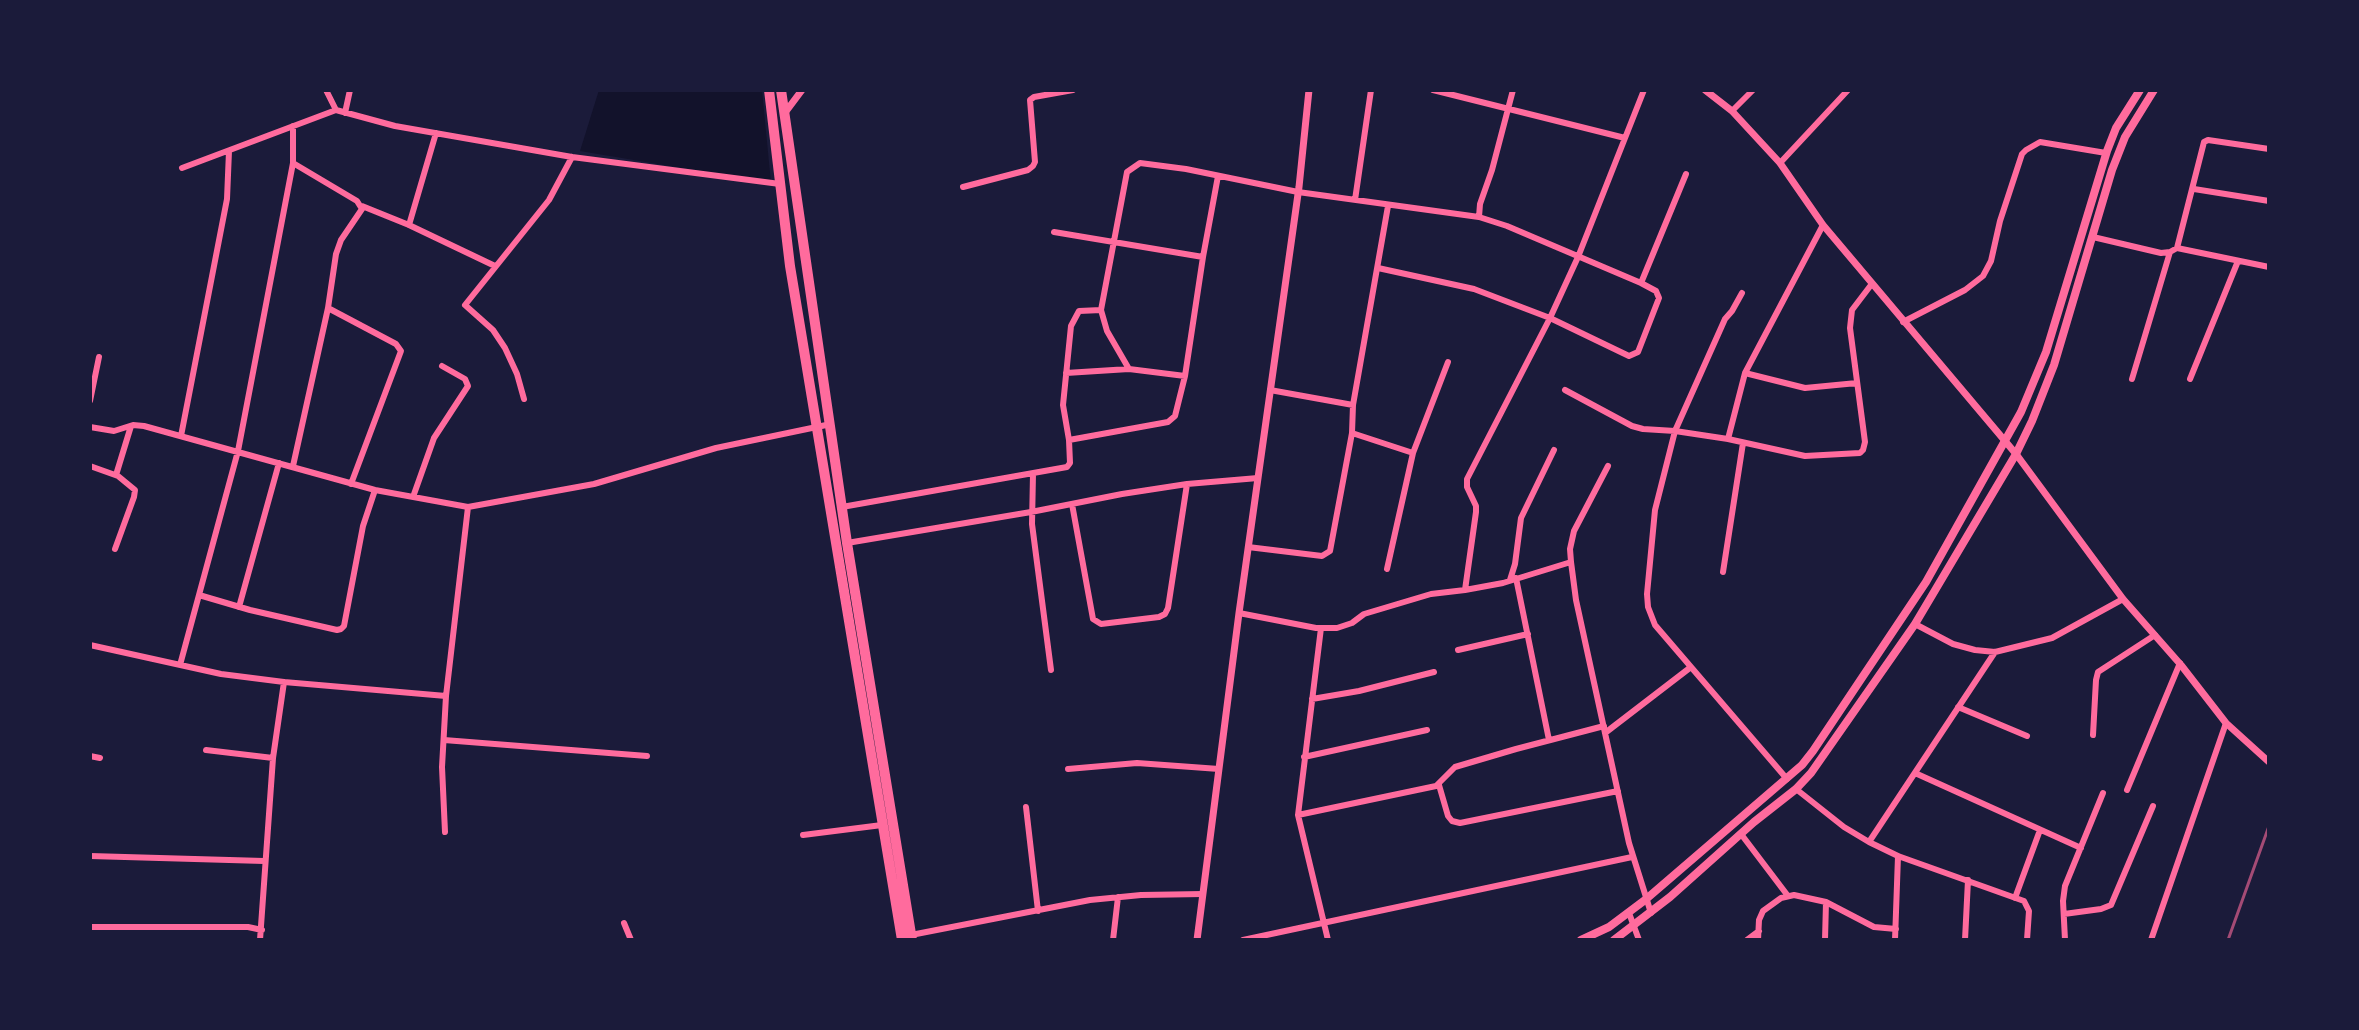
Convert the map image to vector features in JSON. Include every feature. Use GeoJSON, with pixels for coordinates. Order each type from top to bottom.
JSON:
{"type":"FeatureCollection","features":[{"type":"Feature","properties":{"kind":"highway"},"geometry":{"type":"LineString","coordinates":[[769,90],[790,266],[908,938]]}},
{"type":"Feature","properties":{"kind":"highway"},"geometry":{"type":"LineString","coordinates":[[781,90],[831,424],[874,740],[882,825],[908,938]]}},
{"type":"Feature","properties":{"kind":"main road"},"geometry":{"type":"LineString","coordinates":[[1581,940],[1629,913],[1787,779],[1813,751],[1926,582],[2021,412],[2046,352],[2106,153],[2116,128],[2140,90]]}},
{"type":"Feature","properties":{"kind":"main road"},"geometry":{"type":"LineString","coordinates":[[1614,940],[1651,913],[1796,789],[1823,758],[1915,624],[2016,454],[2032,421],[2054,365],[2125,137],[2154,90]]}},
{"type":"Feature","properties":{"kind":"street"},"geometry":{"type":"LineString","coordinates":[[326,90],[336,110]]}},
{"type":"Feature","properties":{"kind":"street"},"geometry":{"type":"LineString","coordinates":[[345,113],[350,90]]}},
{"type":"Feature","properties":{"kind":"street"},"geometry":{"type":"LineString","coordinates":[[784,115],[802,90]]}},
{"type":"Feature","properties":{"kind":"street"},"geometry":{"type":"LineString","coordinates":[[963,187],[1033,166],[1030,100],[1073,90]]}},
{"type":"Feature","properties":{"kind":"street"},"geometry":{"type":"LineString","coordinates":[[1197,940],[1298,192],[1309,90]]}},
{"type":"Feature","properties":{"kind":"street"},"geometry":{"type":"LineString","coordinates":[[1355,200],[1371,90]]}},
{"type":"Feature","properties":{"kind":"street"},"geometry":{"type":"LineString","coordinates":[[1433,90],[1625,138]]}},
{"type":"Feature","properties":{"kind":"street"},"geometry":{"type":"LineString","coordinates":[[1479,217],[1513,90]]}},
{"type":"Feature","properties":{"kind":"street"},"geometry":{"type":"LineString","coordinates":[[1465,590],[1476,512],[1467,479],[1578,257],[1644,90]]}},
{"type":"Feature","properties":{"kind":"street"},"geometry":{"type":"LineString","coordinates":[[1705,90],[1732,111],[1780,163],[1823,225],[1871,285],[2016,454],[2123,599],[2180,663],[2226,723],[2269,762]]}},
{"type":"Feature","properties":{"kind":"street"},"geometry":{"type":"LineString","coordinates":[[1732,111],[1753,90]]}},
{"type":"Feature","properties":{"kind":"street"},"geometry":{"type":"LineString","coordinates":[[1780,163],[1848,90]]}},
{"type":"Feature","properties":{"kind":"street"},"geometry":{"type":"LineString","coordinates":[[182,168],[336,110],[395,126],[572,157],[780,184]]}},
{"type":"Feature","properties":{"kind":"street"},"geometry":{"type":"LineString","coordinates":[[180,665],[238,451],[293,163],[293,126]]}},
{"type":"Feature","properties":{"kind":"street"},"geometry":{"type":"LineString","coordinates":[[409,225],[436,133]]}},
{"type":"Feature","properties":{"kind":"street"},"geometry":{"type":"LineString","coordinates":[[2132,379],[2194,189],[2202,145],[2206,141],[2269,149]]}},
{"type":"Feature","properties":{"kind":"street"},"geometry":{"type":"LineString","coordinates":[[1903,322],[1965,290],[1983,276],[1991,261],[2000,221],[2026,150],[2040,142],[2106,153]]}},
{"type":"Feature","properties":{"kind":"street"},"geometry":{"type":"LineString","coordinates":[[181,436],[227,199],[229,151]]}},
{"type":"Feature","properties":{"kind":"street"},"geometry":{"type":"LineString","coordinates":[[524,399],[505,348],[493,330],[465,305],[549,200],[572,157]]}},
{"type":"Feature","properties":{"kind":"street"},"geometry":{"type":"LineString","coordinates":[[293,163],[362,206],[495,266]]}},
{"type":"Feature","properties":{"kind":"street"},"geometry":{"type":"LineString","coordinates":[[1129,369],[1107,331],[1101,310],[1127,172],[1140,163],[1186,169],[1298,192],[1479,217],[1641,283],[1656,291],[1659,298],[1638,352],[1629,356],[1550,318],[1474,289],[1378,268]]}},
{"type":"Feature","properties":{"kind":"street"},"geometry":{"type":"LineString","coordinates":[[1641,283],[1686,174]]}},
{"type":"Feature","properties":{"kind":"street"},"geometry":{"type":"LineString","coordinates":[[1069,440],[1171,420],[1177,412],[1218,176]]}},
{"type":"Feature","properties":{"kind":"street"},"geometry":{"type":"LineString","coordinates":[[2194,189],[2269,201]]}},
{"type":"Feature","properties":{"kind":"street"},"geometry":{"type":"LineString","coordinates":[[293,466],[328,308],[336,254],[362,206]]}},
{"type":"Feature","properties":{"kind":"street"},"geometry":{"type":"LineString","coordinates":[[1248,547],[1319,556],[1328,554],[1352,433],[1353,405],[1388,206]]}},
{"type":"Feature","properties":{"kind":"street"},"geometry":{"type":"LineString","coordinates":[[1728,439],[1745,373],[1823,225]]}},
{"type":"Feature","properties":{"kind":"street"},"geometry":{"type":"LineString","coordinates":[[1054,232],[1203,257]]}},
{"type":"Feature","properties":{"kind":"street"},"geometry":{"type":"LineString","coordinates":[[2093,237],[2161,253],[2173,250],[2269,267]]}},
{"type":"Feature","properties":{"kind":"street"},"geometry":{"type":"LineString","coordinates":[[2190,379],[2238,261]]}},
{"type":"Feature","properties":{"kind":"street"},"geometry":{"type":"LineString","coordinates":[[1565,390],[1632,426],[1652,431],[1675,431],[1728,439],[1805,456],[1860,453],[1865,442],[1850,328],[1856,303],[1871,285]]}},
{"type":"Feature","properties":{"kind":"street"},"geometry":{"type":"LineString","coordinates":[[1742,293],[1725,319],[1675,431],[1655,510],[1648,607],[1655,625],[1787,779]]}},
{"type":"Feature","properties":{"kind":"street"},"geometry":{"type":"LineString","coordinates":[[328,308],[396,344],[401,351],[351,484]]}},
{"type":"Feature","properties":{"kind":"street"},"geometry":{"type":"LineString","coordinates":[[842,507],[1067,467],[1070,463],[1069,440],[1063,405],[1071,326],[1082,309],[1101,310]]}},
{"type":"Feature","properties":{"kind":"street"},"geometry":{"type":"LineString","coordinates":[[90,401],[99,357]]}},
{"type":"Feature","properties":{"kind":"street"},"geometry":{"type":"LineString","coordinates":[[1387,569],[1413,453],[1448,362]]}},
{"type":"Feature","properties":{"kind":"street"},"geometry":{"type":"LineString","coordinates":[[413,497],[434,438],[468,386],[465,379],[442,366]]}},
{"type":"Feature","properties":{"kind":"street"},"geometry":{"type":"LineString","coordinates":[[1066,373],[1129,369],[1185,376]]}},
{"type":"Feature","properties":{"kind":"street"},"geometry":{"type":"LineString","coordinates":[[1745,373],[1805,388],[1857,383]]}},
{"type":"Feature","properties":{"kind":"street"},"geometry":{"type":"LineString","coordinates":[[1270,390],[1353,405]]}},
{"type":"Feature","properties":{"kind":"street"},"geometry":{"type":"LineString","coordinates":[[90,427],[114,431],[144,426],[375,490],[468,507],[594,484],[716,448],[831,424]]}},
{"type":"Feature","properties":{"kind":"street"},"geometry":{"type":"LineString","coordinates":[[116,475],[131,426]]}},
{"type":"Feature","properties":{"kind":"street"},"geometry":{"type":"LineString","coordinates":[[1352,433],[1413,453]]}},
{"type":"Feature","properties":{"kind":"street"},"geometry":{"type":"LineString","coordinates":[[1723,572],[1743,443]]}},
{"type":"Feature","properties":{"kind":"street"},"geometry":{"type":"LineString","coordinates":[[1549,740],[1528,634],[1513,579],[1521,518],[1554,450]]}},
{"type":"Feature","properties":{"kind":"street"},"geometry":{"type":"LineString","coordinates":[[239,607],[279,463]]}},
{"type":"Feature","properties":{"kind":"street"},"geometry":{"type":"LineString","coordinates":[[90,466],[116,475],[135,492],[115,549]]}},
{"type":"Feature","properties":{"kind":"street"},"geometry":{"type":"LineString","coordinates":[[1608,466],[1574,531],[1571,562],[1576,600],[1632,857],[1651,913]]}},
{"type":"Feature","properties":{"kind":"street"},"geometry":{"type":"LineString","coordinates":[[1033,474],[1031,512],[1051,670]]}},
{"type":"Feature","properties":{"kind":"street"},"geometry":{"type":"LineString","coordinates":[[847,543],[1122,494],[1258,478]]}},
{"type":"Feature","properties":{"kind":"street"},"geometry":{"type":"LineString","coordinates":[[1072,504],[1093,619],[1101,624],[1159,617],[1168,608],[1187,484]]}},
{"type":"Feature","properties":{"kind":"street"},"geometry":{"type":"LineString","coordinates":[[199,595],[337,630],[343,628],[363,526],[375,490]]}},
{"type":"Feature","properties":{"kind":"street"},"geometry":{"type":"LineString","coordinates":[[445,832],[442,767],[446,696],[468,507]]}},
{"type":"Feature","properties":{"kind":"street"},"geometry":{"type":"LineString","coordinates":[[1239,613],[1321,628],[1345,626],[1364,614],[1431,594],[1465,590],[1571,562]]}},
{"type":"Feature","properties":{"kind":"street"},"geometry":{"type":"LineString","coordinates":[[1915,624],[1963,648],[1995,652],[2052,638],[2123,599]]}},
{"type":"Feature","properties":{"kind":"street"},"geometry":{"type":"LineString","coordinates":[[1321,628],[1298,815],[1328,940]]}},
{"type":"Feature","properties":{"kind":"street"},"geometry":{"type":"LineString","coordinates":[[1458,650],[1528,634]]}},
{"type":"Feature","properties":{"kind":"street"},"geometry":{"type":"LineString","coordinates":[[2093,735],[2098,672],[2155,635]]}},
{"type":"Feature","properties":{"kind":"street"},"geometry":{"type":"LineString","coordinates":[[90,645],[221,674],[446,696]]}},
{"type":"Feature","properties":{"kind":"street"},"geometry":{"type":"LineString","coordinates":[[1869,842],[1995,652]]}},
{"type":"Feature","properties":{"kind":"street"},"geometry":{"type":"LineString","coordinates":[[2127,790],[2180,663]]}},
{"type":"Feature","properties":{"kind":"street"},"geometry":{"type":"LineString","coordinates":[[1298,815],[1439,785],[1455,767],[1549,740],[1605,729],[1691,667]]}},
{"type":"Feature","properties":{"kind":"street"},"geometry":{"type":"LineString","coordinates":[[1312,699],[1434,672]]}},
{"type":"Feature","properties":{"kind":"street"},"geometry":{"type":"LineString","coordinates":[[260,940],[273,758],[284,682]]}},
{"type":"Feature","properties":{"kind":"street"},"geometry":{"type":"LineString","coordinates":[[1958,707],[2027,736]]}},
{"type":"Feature","properties":{"kind":"street"},"geometry":{"type":"LineString","coordinates":[[2151,940],[2226,723]]}},
{"type":"Feature","properties":{"kind":"street"},"geometry":{"type":"LineString","coordinates":[[1304,757],[1427,730]]}},
{"type":"Feature","properties":{"kind":"street"},"geometry":{"type":"LineString","coordinates":[[444,740],[647,756]]}},
{"type":"Feature","properties":{"kind":"street"},"geometry":{"type":"LineString","coordinates":[[206,750],[273,758]]}},
{"type":"Feature","properties":{"kind":"street"},"geometry":{"type":"LineString","coordinates":[[90,756],[100,758]]}},
{"type":"Feature","properties":{"kind":"street"},"geometry":{"type":"LineString","coordinates":[[1068,769],[1147,763],[1219,769]]}},
{"type":"Feature","properties":{"kind":"street"},"geometry":{"type":"LineString","coordinates":[[1915,773],[2081,848]]}},
{"type":"Feature","properties":{"kind":"street"},"geometry":{"type":"LineString","coordinates":[[1439,785],[1448,816],[1460,823],[1618,791]]}},
{"type":"Feature","properties":{"kind":"street"},"geometry":{"type":"LineString","coordinates":[[1796,789],[1844,827],[1869,842],[1898,856],[2024,901],[2028,907],[2027,940]]}},
{"type":"Feature","properties":{"kind":"street"},"geometry":{"type":"LineString","coordinates":[[2065,940],[2065,886],[2103,793]]}},
{"type":"Feature","properties":{"kind":"street"},"geometry":{"type":"LineString","coordinates":[[2064,914],[2111,905],[2153,806]]}},
{"type":"Feature","properties":{"kind":"street"},"geometry":{"type":"LineString","coordinates":[[1026,807],[1038,911]]}},
{"type":"Feature","properties":{"kind":"street"},"geometry":{"type":"LineString","coordinates":[[803,835],[882,825]]}},
{"type":"Feature","properties":{"kind":"street"},"geometry":{"type":"LineString","coordinates":[[2015,898],[2040,830]]}},
{"type":"Feature","properties":{"kind":"street"},"geometry":{"type":"LineString","coordinates":[[1741,834],[1788,896]]}},
{"type":"Feature","properties":{"kind":"street"},"geometry":{"type":"LineString","coordinates":[[90,856],[264,861]]}},
{"type":"Feature","properties":{"kind":"street"},"geometry":{"type":"LineString","coordinates":[[1895,940],[1898,856]]}},
{"type":"Feature","properties":{"kind":"street"},"geometry":{"type":"LineString","coordinates":[[1243,940],[1632,857]]}},
{"type":"Feature","properties":{"kind":"street"},"geometry":{"type":"LineString","coordinates":[[1965,940],[1968,880]]}},
{"type":"Feature","properties":{"kind":"street"},"geometry":{"type":"LineString","coordinates":[[908,938],[1090,900],[1203,894]]}},
{"type":"Feature","properties":{"kind":"street"},"geometry":{"type":"LineString","coordinates":[[1758,940],[1759,920],[1763,911],[1788,896],[1811,897],[1870,926],[1896,929]]}},
{"type":"Feature","properties":{"kind":"street"},"geometry":{"type":"LineString","coordinates":[[1113,940],[1118,897]]}},
{"type":"Feature","properties":{"kind":"street"},"geometry":{"type":"LineString","coordinates":[[1825,940],[1826,902]]}},
{"type":"Feature","properties":{"kind":"street"},"geometry":{"type":"LineString","coordinates":[[1629,913],[1639,940]]}},
{"type":"Feature","properties":{"kind":"street"},"geometry":{"type":"LineString","coordinates":[[624,923],[631,940]]}},
{"type":"Feature","properties":{"kind":"street"},"geometry":{"type":"LineString","coordinates":[[90,927],[248,927],[262,930]]}},
{"type":"Feature","properties":{"kind":"street"},"geometry":{"type":"LineString","coordinates":[[1747,940],[1759,931]]}},
{"type":"Feature","properties":{"kind":"shaded area"},"geometry":{"type":"Polygon","coordinates":[[[599,90],[762,90],[771,183],[580,151],[599,90]]]}},
{"type":"Feature","properties":{"kind":"railway"},"geometry":{"type":"LineString","coordinates":[[2228,940],[2269,826]]}}]}
